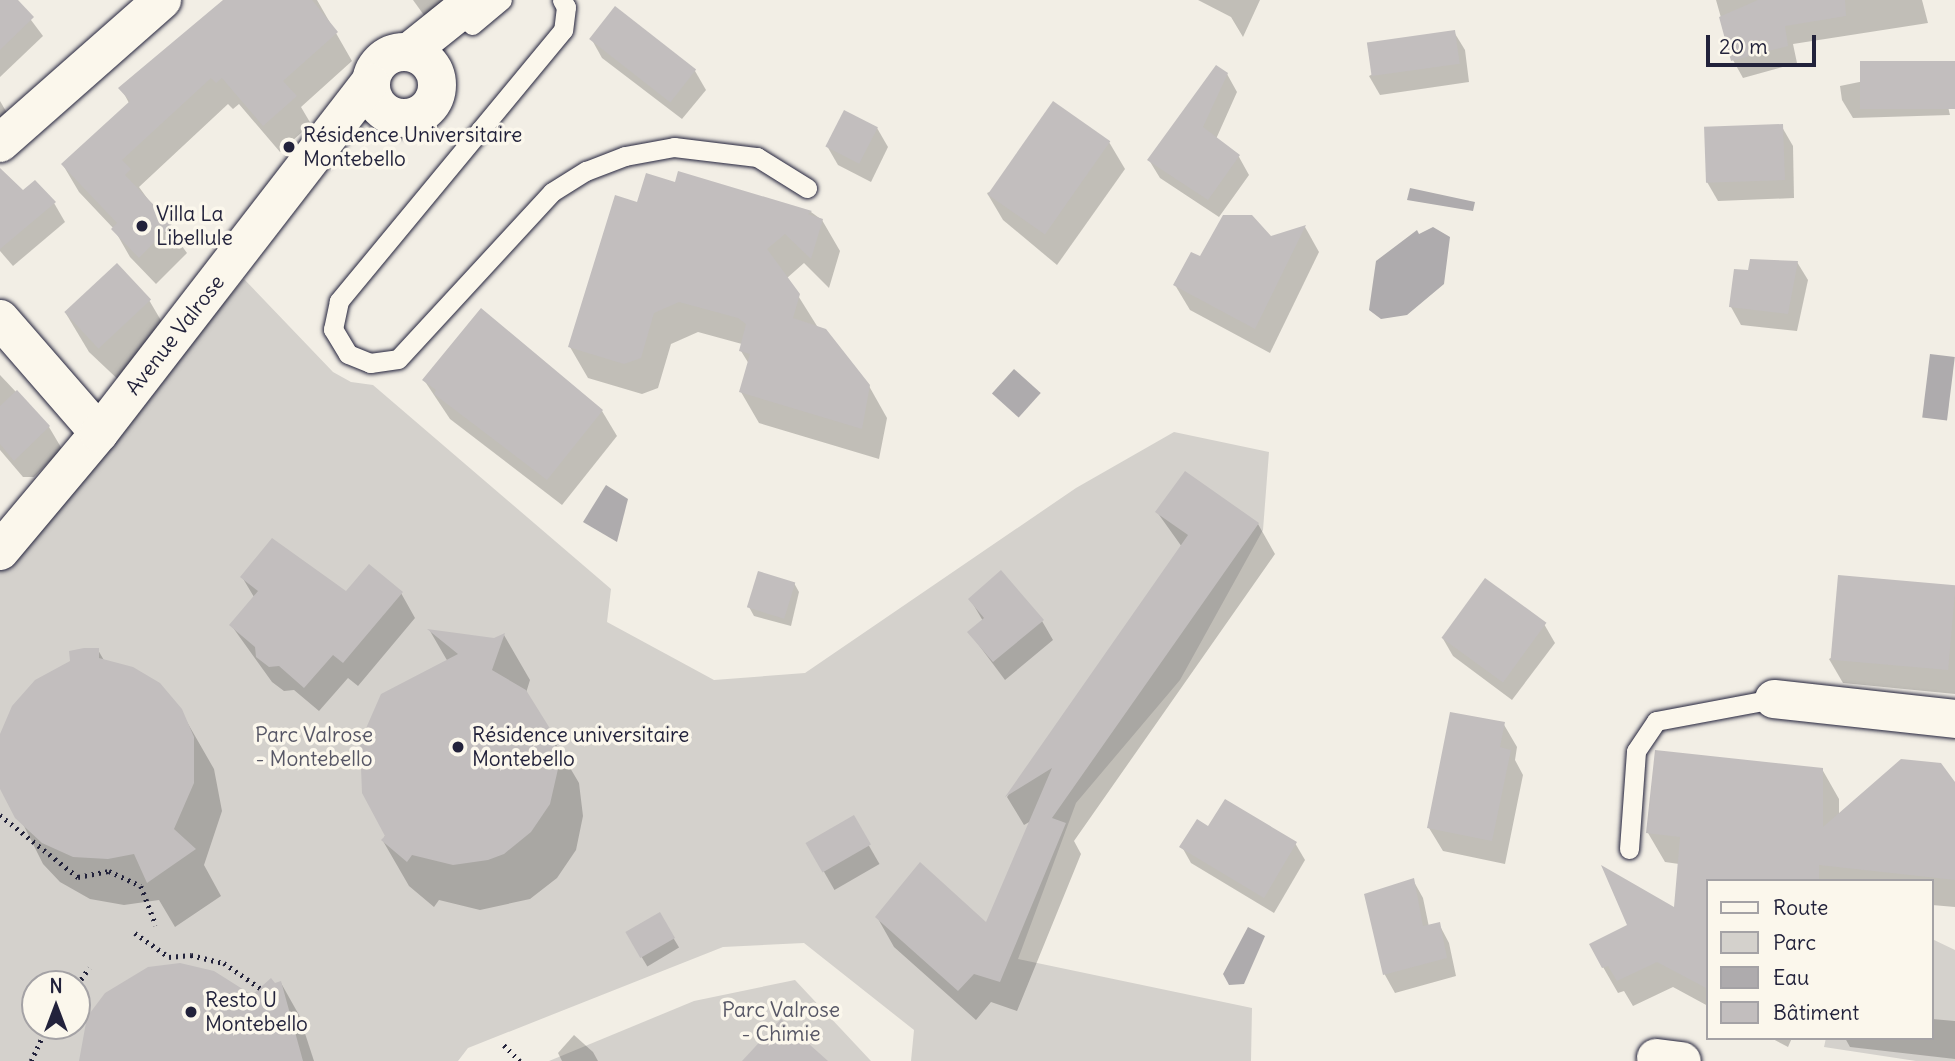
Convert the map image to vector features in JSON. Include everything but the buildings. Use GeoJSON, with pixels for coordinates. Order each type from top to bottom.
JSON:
{"type":"FeatureCollection","features":[{"type":"Feature","properties":{"kind":"street"},"geometry":{"type":"LineString","coordinates":[[0,143],[162,0]]}},
{"type":"Feature","properties":{"kind":"street","name":"Avenue Valrose"},"geometry":{"type":"LineString","coordinates":[[0,551],[99,433],[370,82],[387,55],[419,57],[474,0]]}},
{"type":"Feature","properties":{"kind":"street"},"geometry":{"type":"LineString","coordinates":[[370,82],[376,104],[384,112],[407,118],[417,115],[436,91],[419,57]]}},
{"type":"Feature","properties":{"kind":"street"},"geometry":{"type":"LineString","coordinates":[[0,319],[99,433]]}},
{"type":"Feature","properties":{"kind":"street"},"geometry":{"type":"LineString","coordinates":[[1774,699],[1955,719]]}},
{"type":"Feature","properties":{"kind":"lane"},"geometry":{"type":"LineString","coordinates":[[419,57],[502,0]]}},
{"type":"Feature","properties":{"kind":"lane"},"geometry":{"type":"LineString","coordinates":[[562,0],[566,7],[563,30],[339,302],[333,329],[348,354],[370,363],[398,359],[552,192],[586,171],[625,156],[674,147],[757,157],[807,188]]}},
{"type":"Feature","properties":{"kind":"lane"},"geometry":{"type":"LineString","coordinates":[[1629,849],[1636,751],[1657,721],[1774,699]]}},
{"type":"Feature","properties":{"kind":"path"},"geometry":{"type":"LineString","coordinates":[[0,815],[78,877],[109,871],[141,886],[156,925]]}},
{"type":"Feature","properties":{"kind":"path"},"geometry":{"type":"LineString","coordinates":[[135,933],[169,957],[191,955],[224,963],[260,988]]}},
{"type":"Feature","properties":{"kind":"path"},"geometry":{"type":"LineString","coordinates":[[31,1061],[41,1040]]}},
{"type":"Feature","properties":{"kind":"path"},"geometry":{"type":"LineString","coordinates":[[504,1045],[520,1061]]}},
{"type":"Feature","properties":{"kind":"green space","name":"Parc Valrose - Montebello"},"geometry":{"type":"Polygon","coordinates":[[[244,279],[333,372],[351,382],[373,385],[611,589],[607,622],[714,680],[805,673],[1076,488],[1174,432],[1269,452],[1263,530],[1180,680],[1076,803],[1018,959],[1252,1008],[1251,1061],[911,1061],[914,1030],[804,943],[723,947],[468,1048],[458,1061],[0,1061],[0,570],[244,279]]]}},
{"type":"Feature","properties":{"kind":"green space"},"geometry":{"type":"Polygon","coordinates":[[[1934,940],[1955,950],[1955,1061],[1916,1061],[1824,1047],[1826,1040],[1934,1040],[1934,940]]]}},
{"type":"Feature","properties":{"kind":"green space","name":"Parc Valrose - Chimie"},"geometry":{"type":"Polygon","coordinates":[[[795,980],[871,1061],[549,1061],[694,1001],[795,980]]]}},
{"type":"Feature","properties":{"kind":"water"},"geometry":{"type":"Polygon","coordinates":[[[1410,188],[1475,202],[1473,211],[1407,200],[1410,188]]]}},
{"type":"Feature","properties":{"kind":"water"},"geometry":{"type":"Polygon","coordinates":[[[1433,227],[1450,237],[1444,284],[1407,315],[1381,319],[1369,310],[1376,261],[1417,230],[1419,234],[1433,227]]]}},
{"type":"Feature","properties":{"kind":"water"},"geometry":{"type":"Polygon","coordinates":[[[1930,354],[1955,357],[1947,421],[1922,418],[1930,354]]]}},
{"type":"Feature","properties":{"kind":"water"},"geometry":{"type":"Polygon","coordinates":[[[1014,369],[1041,393],[1019,418],[992,394],[1014,369]]]}},
{"type":"Feature","properties":{"kind":"water"},"geometry":{"type":"Polygon","coordinates":[[[606,485],[628,499],[617,542],[583,522],[606,485]]]}},
{"type":"Feature","properties":{"kind":"water"},"geometry":{"type":"Polygon","coordinates":[[[1248,927],[1265,936],[1244,984],[1229,985],[1223,974],[1248,927]]]}},
{"type":"Feature","properties":{"kind":"place","name":"Résidence Universitaire Montebello"},"geometry":{"type":"Point","coordinates":[289,147]}},
{"type":"Feature","properties":{"kind":"place","name":"Villa La Libellule"},"geometry":{"type":"Point","coordinates":[142,226]}},
{"type":"Feature","properties":{"kind":"place","name":"Résidence universitaire Montebello"},"geometry":{"type":"Point","coordinates":[458,747]}},
{"type":"Feature","properties":{"kind":"place","name":"Resto U Montebello"},"geometry":{"type":"Point","coordinates":[191,1012]}}]}
